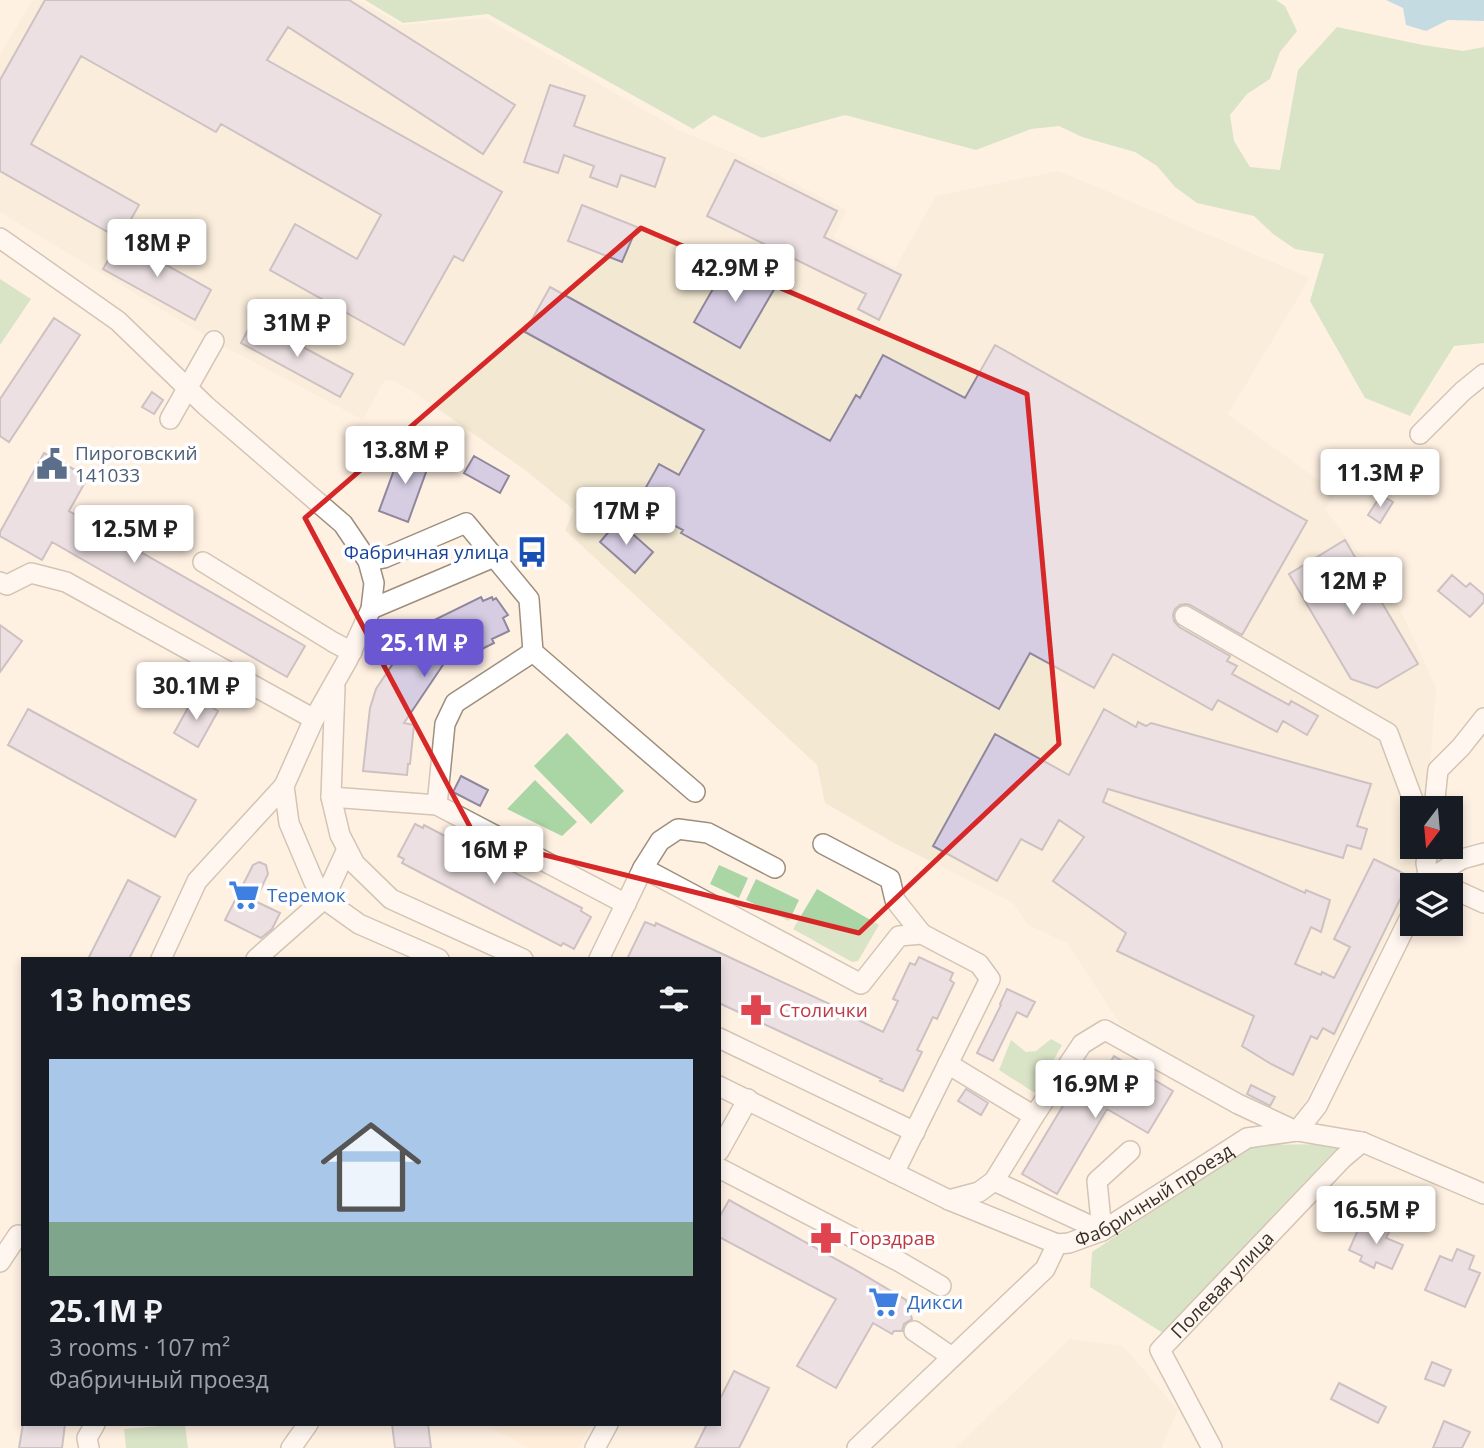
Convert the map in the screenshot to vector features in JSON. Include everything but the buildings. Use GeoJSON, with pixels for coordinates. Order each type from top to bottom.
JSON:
{"type":"FeatureCollection","features":[{"type":"Feature","properties":{"kind":"street"},"geometry":{"type":"LineString","coordinates":[[0,238],[118,321],[206,406],[343,524],[368,561],[374,583],[371,609],[352,652],[314,719],[284,786],[197,881],[162,957]]}},
{"type":"Feature","properties":{"kind":"street"},"geometry":{"type":"LineString","coordinates":[[170,419],[214,341]]}},
{"type":"Feature","properties":{"kind":"street"},"geometry":{"type":"LineString","coordinates":[[1420,434],[1484,374]]}},
{"type":"Feature","properties":{"kind":"street"},"geometry":{"type":"LineString","coordinates":[[368,561],[384,558],[466,523],[529,599],[533,652],[695,792]]}},
{"type":"Feature","properties":{"kind":"street"},"geometry":{"type":"LineString","coordinates":[[371,609],[494,557]]}},
{"type":"Feature","properties":{"kind":"street"},"geometry":{"type":"LineString","coordinates":[[203,562],[352,652]]}},
{"type":"Feature","properties":{"kind":"street"},"geometry":{"type":"LineString","coordinates":[[0,582],[7,585],[31,573],[66,582],[314,719]]}},
{"type":"Feature","properties":{"kind":"street"},"geometry":{"type":"LineString","coordinates":[[1185,616],[1388,733],[1412,796]]}},
{"type":"Feature","properties":{"kind":"street"},"geometry":{"type":"LineString","coordinates":[[437,805],[445,724],[455,703],[533,652]]}},
{"type":"Feature","properties":{"kind":"street"},"geometry":{"type":"LineString","coordinates":[[335,682],[331,797],[340,835],[355,864],[391,899],[519,957]]}},
{"type":"Feature","properties":{"kind":"street"},"geometry":{"type":"LineString","coordinates":[[1435,796],[1438,770],[1484,718]]}},
{"type":"Feature","properties":{"kind":"street"},"geometry":{"type":"LineString","coordinates":[[284,786],[289,823],[324,899],[359,924],[434,957]]}},
{"type":"Feature","properties":{"kind":"street"},"geometry":{"type":"LineString","coordinates":[[331,797],[437,805],[626,904]]}},
{"type":"Feature","properties":{"kind":"street"},"geometry":{"type":"LineString","coordinates":[[600,957],[643,868],[660,841],[678,829],[708,833],[775,868]]}},
{"type":"Feature","properties":{"kind":"street"},"geometry":{"type":"LineString","coordinates":[[823,844],[890,879],[895,900],[922,934],[979,964],[990,979],[894,1173]]}},
{"type":"Feature","properties":{"kind":"street"},"geometry":{"type":"LineString","coordinates":[[258,957],[324,899],[347,849]]}},
{"type":"Feature","properties":{"kind":"street"},"geometry":{"type":"LineString","coordinates":[[1445,873],[1462,859],[1484,853]]}},
{"type":"Feature","properties":{"kind":"street"},"geometry":{"type":"LineString","coordinates":[[643,868],[861,984],[899,936],[922,934]]}},
{"type":"Feature","properties":{"kind":"street"},"geometry":{"type":"LineString","coordinates":[[1463,893],[1484,903]]}},
{"type":"Feature","properties":{"kind":"street"},"geometry":{"type":"LineString","coordinates":[[949,1200],[979,1192],[993,1181],[1082,1044],[1105,1030],[1238,1104],[1297,1131],[1317,1106],[1401,936]]}},
{"type":"Feature","properties":{"kind":"street"},"geometry":{"type":"LineString","coordinates":[[721,1039],[915,1132]]}},
{"type":"Feature","properties":{"kind":"street"},"geometry":{"type":"LineString","coordinates":[[948,1064],[1034,1116]]}},
{"type":"Feature","properties":{"kind":"street","name":"Фабричный проезд"},"geometry":{"type":"LineString","coordinates":[[721,1087],[949,1200],[1057,1244],[1069,1243],[1102,1231],[1247,1138],[1297,1131],[1362,1142],[1484,1194]]}},
{"type":"Feature","properties":{"kind":"street"},"geometry":{"type":"LineString","coordinates":[[721,1147],[748,1099]]}},
{"type":"Feature","properties":{"kind":"street","name":"Полевая улица"},"geometry":{"type":"LineString","coordinates":[[1212,1448],[1160,1350],[1343,1158],[1362,1142]]}},
{"type":"Feature","properties":{"kind":"street"},"geometry":{"type":"LineString","coordinates":[[1102,1231],[1097,1181],[1130,1152]]}},
{"type":"Feature","properties":{"kind":"street"},"geometry":{"type":"LineString","coordinates":[[721,1169],[941,1286]]}},
{"type":"Feature","properties":{"kind":"street"},"geometry":{"type":"LineString","coordinates":[[993,1181],[1102,1231]]}},
{"type":"Feature","properties":{"kind":"street"},"geometry":{"type":"LineString","coordinates":[[0,1262],[21,1235]]}},
{"type":"Feature","properties":{"kind":"street"},"geometry":{"type":"LineString","coordinates":[[857,1448],[1045,1269],[1057,1244]]}},
{"type":"Feature","properties":{"kind":"street"},"geometry":{"type":"LineString","coordinates":[[914,1331],[952,1357]]}},
{"type":"Feature","properties":{"kind":"street"},"geometry":{"type":"LineString","coordinates":[[89,1448],[88,1438],[94,1426]]}},
{"type":"Feature","properties":{"kind":"street"},"geometry":{"type":"LineString","coordinates":[[290,1448],[306,1426]]}},
{"type":"Feature","properties":{"kind":"street"},"geometry":{"type":"LineString","coordinates":[[595,1448],[607,1426]]}},
{"type":"Feature","properties":{"kind":"highlighted area"},"geometry":{"type":"Polygon","coordinates":[[[641,228],[1027,394],[1059,744],[859,933],[476,838],[305,518],[641,228]]]}},
{"type":"Feature","properties":{"kind":"shaded area"},"geometry":{"type":"Polygon","coordinates":[[[33,0],[358,0],[401,25],[486,18],[679,130],[738,155],[847,210],[834,237],[895,268],[936,196],[1059,171],[1310,278],[1228,414],[1336,493],[1325,509],[1397,602],[1436,688],[1428,796],[1400,796],[1400,859],[1422,859],[1419,873],[1400,873],[1400,910],[1295,1122],[1237,1097],[1120,1024],[1067,943],[1028,925],[1013,903],[894,843],[825,803],[817,765],[565,530],[574,510],[525,470],[418,395],[392,380],[384,381],[363,420],[214,341],[0,212],[0,54],[33,0]]]}},
{"type":"Feature","properties":{"kind":"shaded area"},"geometry":{"type":"Polygon","coordinates":[[[1070,1339],[1123,1346],[1178,1410],[1161,1448],[955,1448],[1070,1339]]]}},
{"type":"Feature","properties":{"kind":"shaded area"},"geometry":{"type":"Polygon","coordinates":[[[487,1426],[590,1426],[579,1448],[529,1448],[487,1426]]]}},
{"type":"Feature","properties":{"kind":"green space"},"geometry":{"type":"Polygon","coordinates":[[[365,0],[1276,0],[1285,6],[1297,31],[1280,52],[1270,79],[1247,94],[1230,115],[1234,141],[1250,167],[1280,170],[1298,70],[1337,27],[1463,51],[1484,47],[1484,343],[1454,346],[1410,416],[1365,398],[1310,301],[1324,254],[1295,249],[1273,234],[1254,216],[1197,203],[1175,187],[1157,166],[1135,152],[1082,137],[1059,126],[1031,129],[976,150],[845,115],[762,138],[714,115],[693,129],[488,14],[403,23],[365,0]]]}},
{"type":"Feature","properties":{"kind":"green space"},"geometry":{"type":"Polygon","coordinates":[[[0,279],[31,299],[0,345],[0,279]]]}},
{"type":"Feature","properties":{"kind":"green space"},"geometry":{"type":"Polygon","coordinates":[[[567,733],[624,791],[591,824],[534,766],[567,733]]]}},
{"type":"Feature","properties":{"kind":"green space"},"geometry":{"type":"Polygon","coordinates":[[[535,780],[577,822],[562,836],[507,809],[535,780]]]}},
{"type":"Feature","properties":{"kind":"green space"},"geometry":{"type":"Polygon","coordinates":[[[719,865],[748,878],[739,898],[710,884],[719,865]]]}},
{"type":"Feature","properties":{"kind":"green space"},"geometry":{"type":"Polygon","coordinates":[[[756,879],[799,900],[789,921],[746,900],[756,879]]]}},
{"type":"Feature","properties":{"kind":"green space"},"geometry":{"type":"Polygon","coordinates":[[[817,889],[879,925],[858,961],[852,962],[793,929],[817,889]]]}},
{"type":"Feature","properties":{"kind":"green space"},"geometry":{"type":"Polygon","coordinates":[[[1051,1039],[1062,1045],[1035,1093],[999,1070],[1011,1040],[1026,1052],[1036,1051],[1051,1039]]]}},
{"type":"Feature","properties":{"kind":"green space"},"geometry":{"type":"Polygon","coordinates":[[[1341,1144],[1163,1333],[1090,1287],[1092,1252],[1252,1145],[1341,1144]]]}},
{"type":"Feature","properties":{"kind":"green space"},"geometry":{"type":"Polygon","coordinates":[[[185,1426],[188,1448],[126,1448],[124,1429],[185,1426]]]}},
{"type":"Feature","properties":{"kind":"water"},"geometry":{"type":"Polygon","coordinates":[[[1386,0],[1484,0],[1484,21],[1448,20],[1426,31],[1406,25],[1403,8],[1386,0]]]}},
{"type":"Feature","properties":{"kind":"place","name":"Пироговский 141033"},"geometry":{"type":"Point","coordinates":[52,464]}},
{"type":"Feature","properties":{"kind":"place","name":"Фабричная улица"},"geometry":{"type":"Point","coordinates":[532,552]}},
{"type":"Feature","properties":{"kind":"place","name":"Теремок"},"geometry":{"type":"Point","coordinates":[244,895]}},
{"type":"Feature","properties":{"kind":"place","name":"Столички"},"geometry":{"type":"Point","coordinates":[756,1010]}},
{"type":"Feature","properties":{"kind":"place","name":"Горздрав"},"geometry":{"type":"Point","coordinates":[826,1238]}},
{"type":"Feature","properties":{"kind":"place","name":"Дикси"},"geometry":{"type":"Point","coordinates":[884,1302]}}]}
